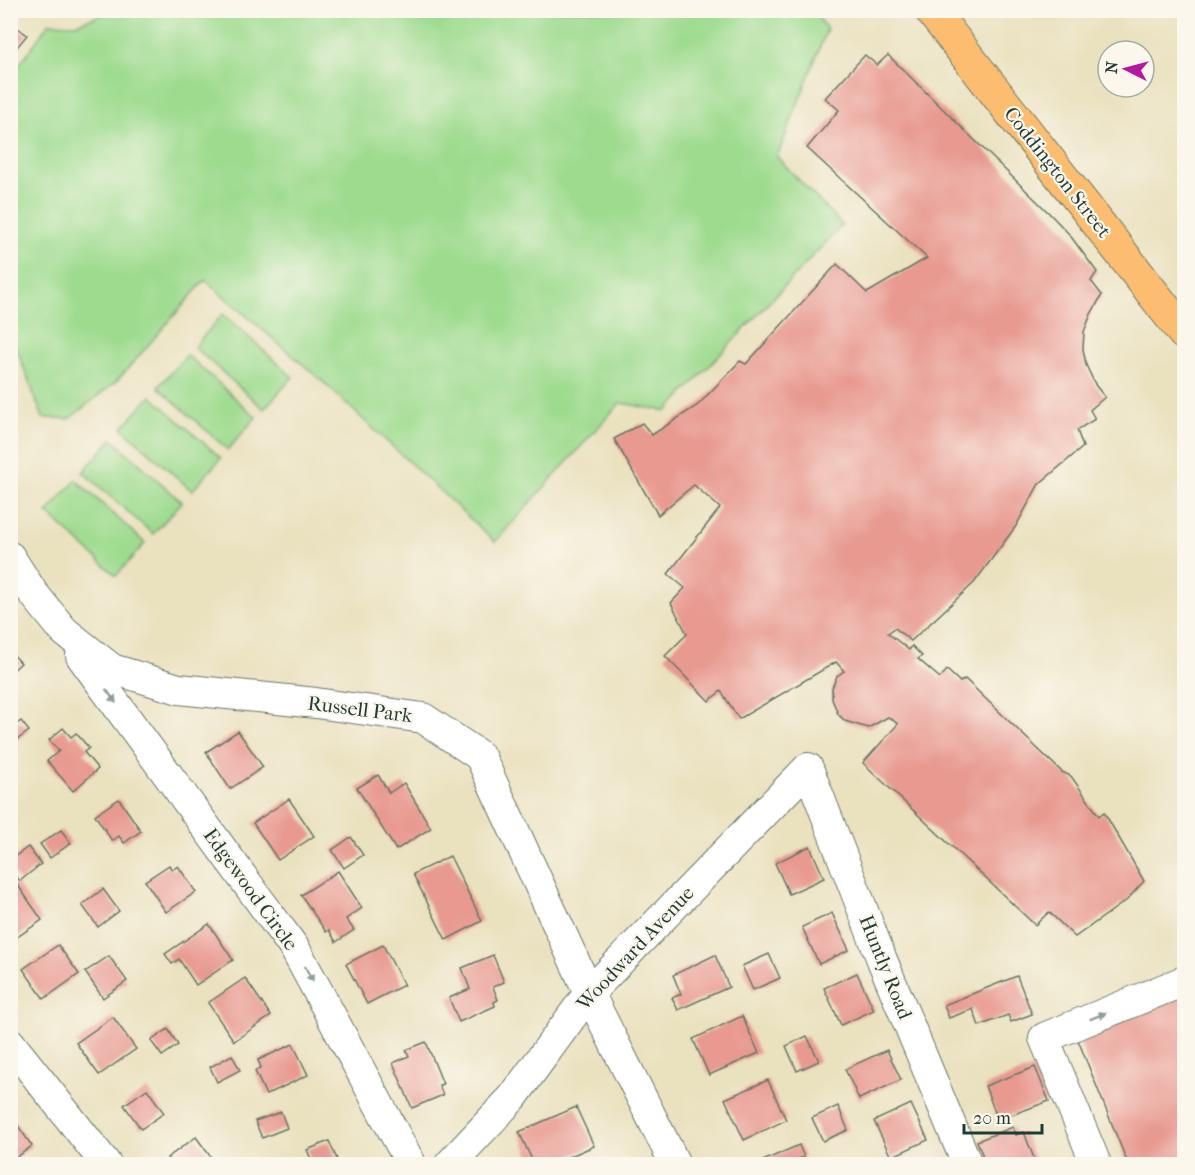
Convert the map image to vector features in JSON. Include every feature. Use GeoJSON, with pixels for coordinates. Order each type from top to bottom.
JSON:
{"type":"FeatureCollection","features":[{"type":"Feature","properties":{"kind":"main road","name":"Coddington Street"},"geometry":{"type":"LineString","coordinates":[[931,10],[1185,333]]}},
{"type":"Feature","properties":{"kind":"street","name":"Russell Park"},"geometry":{"type":"LineString","coordinates":[[13,567],[64,632],[112,669],[179,689],[316,703],[423,718],[480,756],[589,993],[675,1164]]}},
{"type":"Feature","properties":{"kind":"street","name":"Edgewood Circle"},"geometry":{"type":"LineString","coordinates":[[64,632],[295,949],[411,1164]]}},
{"type":"Feature","properties":{"kind":"street","name":"Woodward Avenue"},"geometry":{"type":"LineString","coordinates":[[450,1164],[513,1097],[589,993],[808,768]]}},
{"type":"Feature","properties":{"kind":"street","name":"Huntly Road"},"geometry":{"type":"LineString","coordinates":[[808,768],[882,960],[967,1164]]}},
{"type":"Feature","properties":{"kind":"street"},"geometry":{"type":"LineString","coordinates":[[1096,1164],[1044,1038],[1185,981]]}},
{"type":"Feature","properties":{"kind":"street"},"geometry":{"type":"LineString","coordinates":[[10,1043],[106,1164]]}},
{"type":"Feature","properties":{"kind":"green space"},"geometry":{"type":"Polygon","coordinates":[[[116,10],[813,11],[827,29],[777,157],[842,225],[667,411],[620,403],[495,542],[323,382],[205,280],[117,381],[69,419],[43,418],[11,334],[10,78],[49,23],[75,24],[116,10]]]}},
{"type":"Feature","properties":{"kind":"green space"},"geometry":{"type":"Polygon","coordinates":[[[223,314],[293,377],[264,409],[194,347],[223,314]]]}},
{"type":"Feature","properties":{"kind":"green space"},"geometry":{"type":"Polygon","coordinates":[[[187,355],[256,417],[228,450],[158,387],[187,355]]]}},
{"type":"Feature","properties":{"kind":"green space"},"geometry":{"type":"Polygon","coordinates":[[[151,396],[221,458],[192,491],[122,428],[151,396]]]}},
{"type":"Feature","properties":{"kind":"green space"},"geometry":{"type":"Polygon","coordinates":[[[112,439],[182,502],[153,534],[83,472],[112,439]]]}},
{"type":"Feature","properties":{"kind":"green space"},"geometry":{"type":"Polygon","coordinates":[[[76,480],[145,543],[116,576],[47,513],[76,480]]]}},
{"type":"Feature","properties":{"kind":"building"},"geometry":{"type":"Polygon","coordinates":[[[10,22],[27,35],[10,56],[10,22]]]}},
{"type":"Feature","properties":{"kind":"building"},"geometry":{"type":"Polygon","coordinates":[[[865,55],[877,65],[888,55],[1049,213],[1069,234],[1097,272],[1091,281],[1102,295],[1084,332],[1083,349],[1086,365],[1096,386],[1105,397],[1090,410],[1095,419],[1077,430],[1083,447],[1039,484],[1016,526],[974,583],[911,641],[895,628],[888,633],[909,650],[912,646],[922,656],[918,659],[940,678],[947,670],[960,682],[965,679],[1062,772],[1071,776],[1099,816],[1104,812],[1144,881],[1127,900],[1075,937],[1049,912],[1035,925],[863,763],[898,724],[888,717],[868,728],[845,721],[838,714],[832,699],[832,688],[837,676],[844,671],[836,662],[739,719],[721,691],[709,701],[665,656],[687,634],[671,603],[685,588],[668,574],[720,508],[694,485],[658,515],[614,439],[642,423],[652,435],[698,405],[740,361],[746,364],[837,264],[867,293],[927,258],[807,148],[839,110],[825,98],[865,55]]]}},
{"type":"Feature","properties":{"kind":"building"},"geometry":{"type":"Polygon","coordinates":[[[10,651],[21,663],[10,673],[10,651]]]}},
{"type":"Feature","properties":{"kind":"building"},"geometry":{"type":"Polygon","coordinates":[[[21,721],[29,731],[14,742],[10,737],[10,729],[21,721]]]}},
{"type":"Feature","properties":{"kind":"building"},"geometry":{"type":"Polygon","coordinates":[[[63,728],[71,737],[76,733],[89,748],[84,752],[98,769],[73,791],[47,761],[59,751],[49,740],[63,728]]]}},
{"type":"Feature","properties":{"kind":"building"},"geometry":{"type":"Polygon","coordinates":[[[238,731],[263,767],[230,789],[206,752],[238,731]]]}},
{"type":"Feature","properties":{"kind":"building"},"geometry":{"type":"Polygon","coordinates":[[[378,775],[389,793],[404,783],[431,828],[396,850],[357,788],[378,775]]]}},
{"type":"Feature","properties":{"kind":"building"},"geometry":{"type":"Polygon","coordinates":[[[119,799],[141,831],[124,843],[119,836],[112,841],[95,815],[119,799]]]}},
{"type":"Feature","properties":{"kind":"building"},"geometry":{"type":"Polygon","coordinates":[[[289,799],[314,836],[278,860],[253,823],[289,799]]]}},
{"type":"Feature","properties":{"kind":"building"},"geometry":{"type":"Polygon","coordinates":[[[61,830],[71,843],[50,858],[40,844],[61,830]]]}},
{"type":"Feature","properties":{"kind":"building"},"geometry":{"type":"Polygon","coordinates":[[[351,837],[363,855],[344,868],[332,850],[351,837]]]}},
{"type":"Feature","properties":{"kind":"building"},"geometry":{"type":"Polygon","coordinates":[[[810,846],[824,878],[789,894],[775,863],[810,846]]]}},
{"type":"Feature","properties":{"kind":"building"},"geometry":{"type":"Polygon","coordinates":[[[28,847],[41,864],[20,881],[10,869],[10,860],[28,847]]]}},
{"type":"Feature","properties":{"kind":"building"},"geometry":{"type":"Polygon","coordinates":[[[450,856],[482,921],[446,940],[413,874],[450,856]]]}},
{"type":"Feature","properties":{"kind":"building"},"geometry":{"type":"Polygon","coordinates":[[[169,865],[172,870],[178,866],[196,892],[166,912],[145,881],[169,865]]]}},
{"type":"Feature","properties":{"kind":"building"},"geometry":{"type":"Polygon","coordinates":[[[338,871],[362,908],[346,919],[354,930],[336,942],[329,930],[326,932],[301,895],[338,871]]]}},
{"type":"Feature","properties":{"kind":"building"},"geometry":{"type":"Polygon","coordinates":[[[17,884],[42,920],[10,942],[10,889],[17,884]]]}},
{"type":"Feature","properties":{"kind":"building"},"geometry":{"type":"Polygon","coordinates":[[[103,889],[119,911],[98,927],[82,905],[103,889]]]}},
{"type":"Feature","properties":{"kind":"building"},"geometry":{"type":"Polygon","coordinates":[[[832,913],[849,950],[819,964],[802,927],[832,913]]]}},
{"type":"Feature","properties":{"kind":"building"},"geometry":{"type":"Polygon","coordinates":[[[209,924],[233,960],[196,985],[179,959],[172,964],[165,954],[209,924]]]}},
{"type":"Feature","properties":{"kind":"building"},"geometry":{"type":"Polygon","coordinates":[[[58,945],[79,974],[44,999],[23,969],[58,945]]]}},
{"type":"Feature","properties":{"kind":"building"},"geometry":{"type":"Polygon","coordinates":[[[383,945],[404,985],[367,1004],[346,964],[383,945]]]}},
{"type":"Feature","properties":{"kind":"building"},"geometry":{"type":"Polygon","coordinates":[[[769,954],[780,978],[753,990],[742,966],[769,954]]]}},
{"type":"Feature","properties":{"kind":"building"},"geometry":{"type":"Polygon","coordinates":[[[493,955],[504,982],[493,987],[498,1000],[494,1002],[495,1006],[459,1022],[449,998],[470,989],[462,968],[493,955]]]}},
{"type":"Feature","properties":{"kind":"building"},"geometry":{"type":"Polygon","coordinates":[[[715,955],[729,987],[678,1010],[672,998],[681,994],[673,975],[715,955]]]}},
{"type":"Feature","properties":{"kind":"building"},"geometry":{"type":"Polygon","coordinates":[[[109,956],[127,981],[103,998],[85,972],[109,956]]]}},
{"type":"Feature","properties":{"kind":"building"},"geometry":{"type":"Polygon","coordinates":[[[857,973],[874,1010],[841,1025],[824,988],[857,973]]]}},
{"type":"Feature","properties":{"kind":"building"},"geometry":{"type":"Polygon","coordinates":[[[1017,976],[1032,1014],[1011,1022],[1008,1015],[979,1026],[973,1009],[949,1018],[944,1005],[1017,976]]]}},
{"type":"Feature","properties":{"kind":"building"},"geometry":{"type":"Polygon","coordinates":[[[245,978],[271,1016],[234,1041],[208,1003],[245,978]]]}},
{"type":"Feature","properties":{"kind":"building"},"geometry":{"type":"Polygon","coordinates":[[[1184,992],[1184,1164],[1128,1164],[1076,1035],[1184,992]]]}},
{"type":"Feature","properties":{"kind":"building"},"geometry":{"type":"Polygon","coordinates":[[[742,1016],[759,1053],[709,1075],[693,1039],[742,1016]]]}},
{"type":"Feature","properties":{"kind":"building"},"geometry":{"type":"Polygon","coordinates":[[[113,1017],[136,1049],[99,1075],[76,1043],[113,1017]]]}},
{"type":"Feature","properties":{"kind":"building"},"geometry":{"type":"Polygon","coordinates":[[[168,1029],[178,1045],[162,1056],[151,1041],[168,1029]]]}},
{"type":"Feature","properties":{"kind":"building"},"geometry":{"type":"Polygon","coordinates":[[[807,1036],[819,1061],[797,1071],[786,1046],[807,1036]]]}},
{"type":"Feature","properties":{"kind":"building"},"geometry":{"type":"Polygon","coordinates":[[[426,1042],[443,1084],[439,1085],[443,1095],[412,1108],[393,1063],[409,1056],[406,1050],[426,1042]]]}},
{"type":"Feature","properties":{"kind":"building"},"geometry":{"type":"Polygon","coordinates":[[[293,1044],[308,1075],[266,1095],[255,1071],[261,1068],[258,1060],[293,1044]]]}},
{"type":"Feature","properties":{"kind":"building"},"geometry":{"type":"Polygon","coordinates":[[[887,1050],[901,1080],[859,1099],[845,1069],[887,1050]]]}},
{"type":"Feature","properties":{"kind":"building"},"geometry":{"type":"Polygon","coordinates":[[[232,1055],[240,1070],[217,1082],[210,1067],[232,1055]]]}},
{"type":"Feature","properties":{"kind":"building"},"geometry":{"type":"Polygon","coordinates":[[[1035,1067],[1049,1101],[998,1120],[985,1086],[1035,1067]]]}},
{"type":"Feature","properties":{"kind":"building"},"geometry":{"type":"Polygon","coordinates":[[[768,1080],[786,1120],[744,1140],[725,1099],[768,1080]]]}},
{"type":"Feature","properties":{"kind":"building"},"geometry":{"type":"Polygon","coordinates":[[[147,1089],[164,1113],[141,1129],[124,1105],[147,1089]]]}},
{"type":"Feature","properties":{"kind":"building"},"geometry":{"type":"Polygon","coordinates":[[[911,1104],[928,1140],[891,1157],[874,1121],[911,1104]]]}},
{"type":"Feature","properties":{"kind":"building"},"geometry":{"type":"Polygon","coordinates":[[[838,1106],[848,1130],[823,1141],[812,1118],[838,1106]]]}},
{"type":"Feature","properties":{"kind":"building"},"geometry":{"type":"Polygon","coordinates":[[[576,1107],[594,1146],[552,1164],[534,1164],[519,1132],[576,1107]]]}},
{"type":"Feature","properties":{"kind":"building"},"geometry":{"type":"Polygon","coordinates":[[[281,1112],[287,1128],[262,1138],[255,1121],[281,1112]]]}},
{"type":"Feature","properties":{"kind":"building"},"geometry":{"type":"Polygon","coordinates":[[[14,1120],[32,1146],[10,1162],[10,1122],[14,1120]]]}},
{"type":"Feature","properties":{"kind":"building"},"geometry":{"type":"Polygon","coordinates":[[[1013,1127],[1016,1135],[1024,1132],[1035,1161],[1025,1164],[986,1164],[977,1141],[1013,1127]]]}},
{"type":"Feature","properties":{"kind":"building"},"geometry":{"type":"Polygon","coordinates":[[[196,1137],[216,1164],[172,1164],[167,1158],[196,1137]]]}},
{"type":"Feature","properties":{"kind":"building"},"geometry":{"type":"Polygon","coordinates":[[[329,1141],[339,1164],[313,1164],[307,1150],[329,1141]]]}},
{"type":"Feature","properties":{"kind":"building"},"geometry":{"type":"Polygon","coordinates":[[[799,1145],[804,1157],[794,1161],[795,1164],[756,1164],[799,1145]]]}}]}
